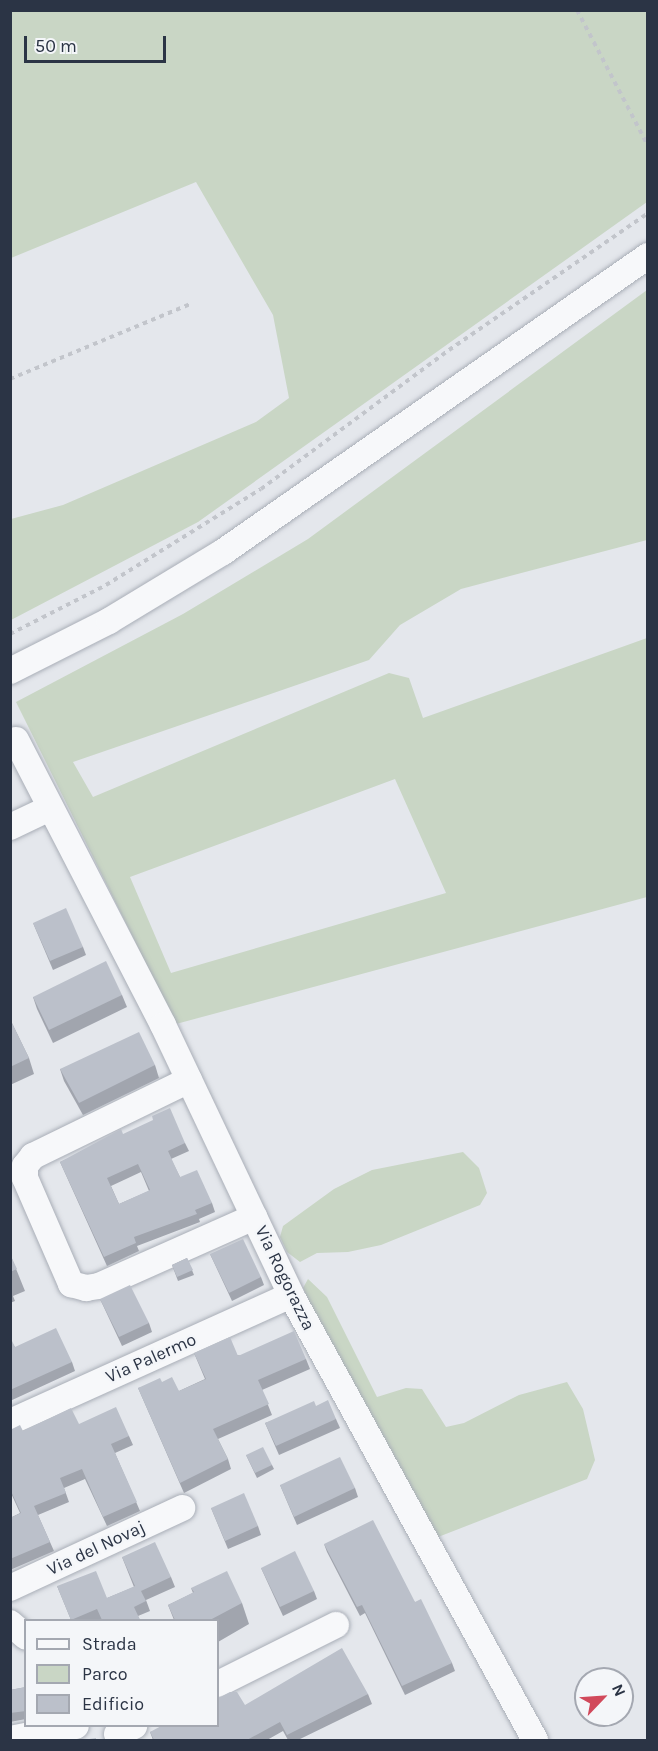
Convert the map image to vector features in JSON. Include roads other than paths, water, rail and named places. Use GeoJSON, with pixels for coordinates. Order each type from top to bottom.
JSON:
{"type":"FeatureCollection","features":[{"type":"Feature","properties":{"kind":"street"},"geometry":{"type":"LineString","coordinates":[[10,671],[109,621],[223,552],[648,256]]}},
{"type":"Feature","properties":{"kind":"street","name":"Via Rogorazza"},"geometry":{"type":"LineString","coordinates":[[16,740],[189,1080],[291,1294],[535,1740]]}},
{"type":"Feature","properties":{"kind":"street"},"geometry":{"type":"LineString","coordinates":[[10,827],[50,808]]}},
{"type":"Feature","properties":{"kind":"street"},"geometry":{"type":"LineString","coordinates":[[189,1080],[33,1156],[25,1166],[25,1178],[71,1284],[86,1288],[99,1286],[254,1217]]}},
{"type":"Feature","properties":{"kind":"street","name":"Via Palermo"},"geometry":{"type":"LineString","coordinates":[[10,1422],[291,1294]]}},
{"type":"Feature","properties":{"kind":"street","name":"Via del Novaj"},"geometry":{"type":"LineString","coordinates":[[10,1588],[182,1508]]}},
{"type":"Feature","properties":{"kind":"street"},"geometry":{"type":"LineString","coordinates":[[10,1623],[24,1635]]}},
{"type":"Feature","properties":{"kind":"street"},"geometry":{"type":"LineString","coordinates":[[219,1684],[336,1625]]}},
{"type":"Feature","properties":{"kind":"street"},"geometry":{"type":"LineString","coordinates":[[10,1739],[67,1727]]}}]}
